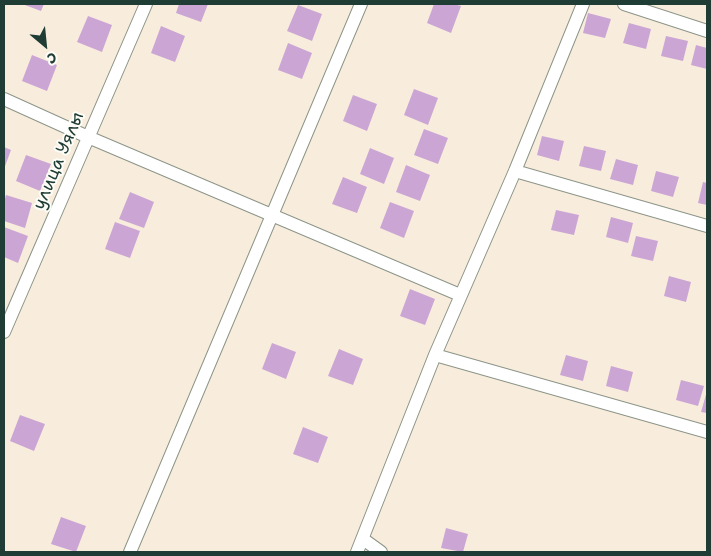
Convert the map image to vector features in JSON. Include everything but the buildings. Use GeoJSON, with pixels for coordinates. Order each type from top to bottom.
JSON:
{"type":"FeatureCollection","features":[{"type":"Feature","properties":{"kind":"street","name":"улица Уялы"},"geometry":{"type":"LineString","coordinates":[[4,332],[146,4]]}},
{"type":"Feature","properties":{"kind":"street"},"geometry":{"type":"LineString","coordinates":[[130,552],[361,4]]}},
{"type":"Feature","properties":{"kind":"street"},"geometry":{"type":"LineString","coordinates":[[357,552],[435,355],[515,171],[584,4]]}},
{"type":"Feature","properties":{"kind":"street"},"geometry":{"type":"LineString","coordinates":[[624,4],[707,31]]}},
{"type":"Feature","properties":{"kind":"street"},"geometry":{"type":"LineString","coordinates":[[4,100],[460,295]]}},
{"type":"Feature","properties":{"kind":"street"},"geometry":{"type":"LineString","coordinates":[[515,171],[707,226]]}},
{"type":"Feature","properties":{"kind":"street"},"geometry":{"type":"LineString","coordinates":[[435,355],[707,432]]}},
{"type":"Feature","properties":{"kind":"street"},"geometry":{"type":"LineString","coordinates":[[363,538],[381,552]]}}]}
